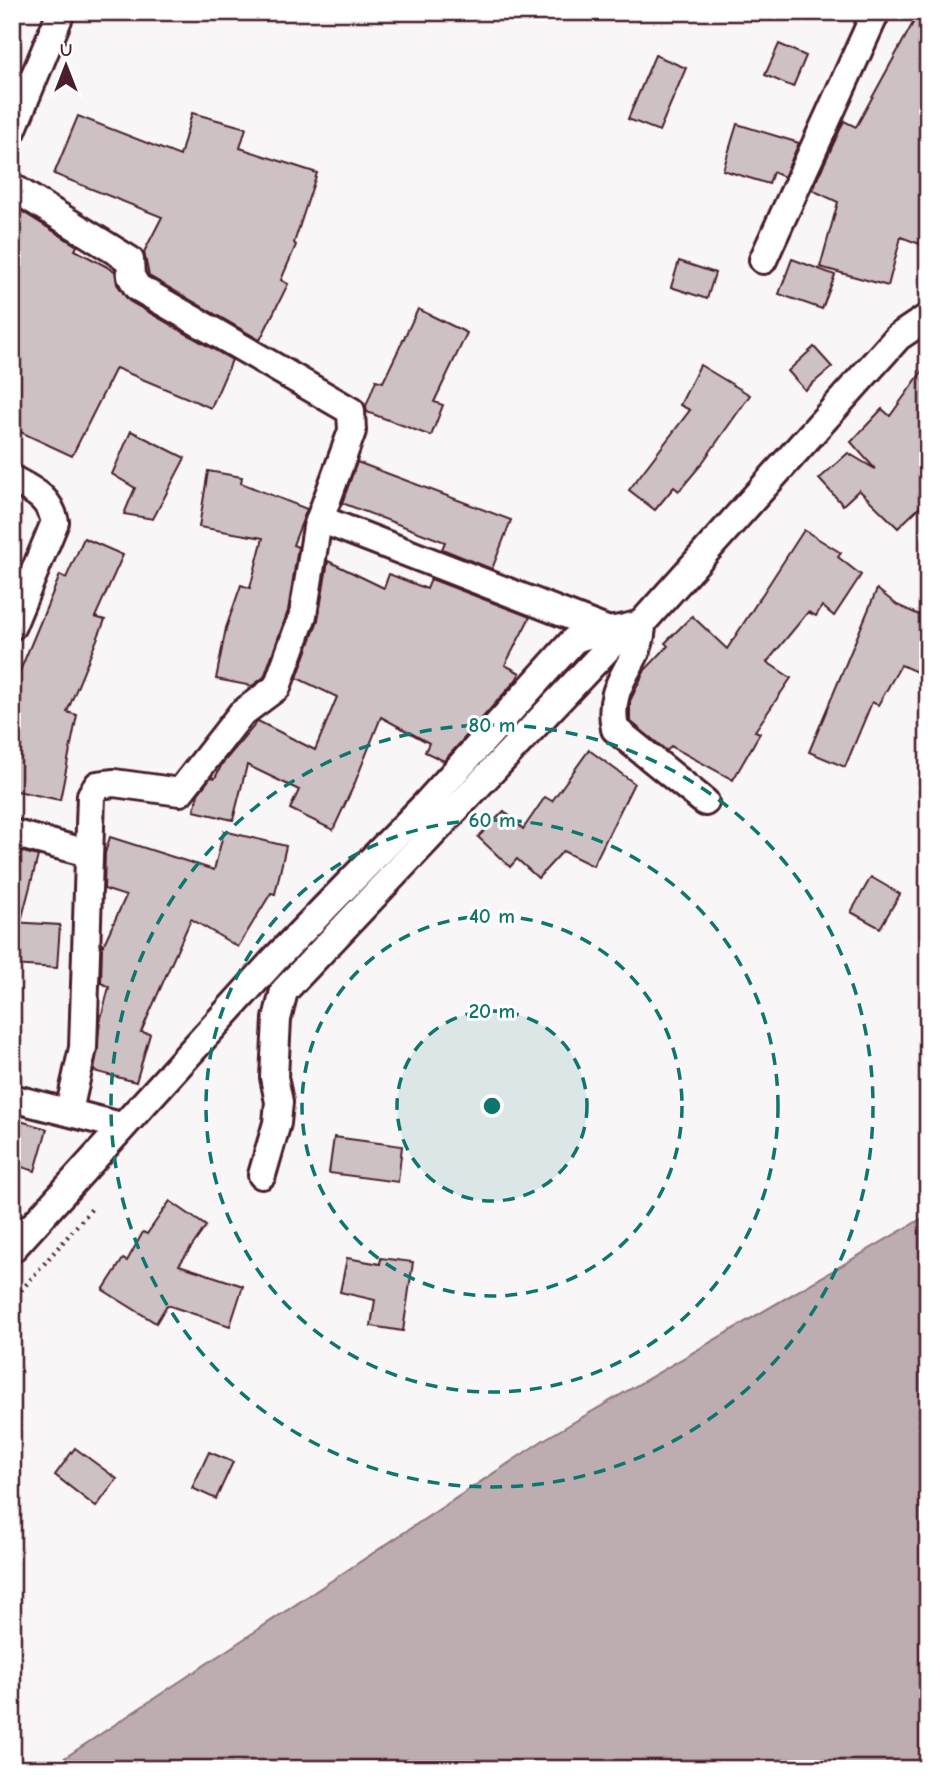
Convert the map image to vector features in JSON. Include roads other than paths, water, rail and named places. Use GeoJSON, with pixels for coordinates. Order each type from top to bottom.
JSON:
{"type":"FeatureCollection","features":[{"type":"Feature","properties":{"kind":"street"},"geometry":{"type":"LineString","coordinates":[[12,131],[61,12]]}},
{"type":"Feature","properties":{"kind":"street"},"geometry":{"type":"LineString","coordinates":[[763,260],[876,12]]}},
{"type":"Feature","properties":{"kind":"street"},"geometry":{"type":"LineString","coordinates":[[12,187],[130,260],[131,276],[138,287],[351,411],[352,431],[320,519],[303,615],[277,687],[241,714],[180,792],[114,783],[98,785],[91,795],[83,1048],[69,1111]]}},
{"type":"Feature","properties":{"kind":"street"},"geometry":{"type":"LineString","coordinates":[[262,1175],[277,1123],[279,1102],[274,1077],[277,1019],[284,991],[898,337],[928,317]]}},
{"type":"Feature","properties":{"kind":"street"},"geometry":{"type":"LineString","coordinates":[[12,480],[41,495],[51,507],[55,522],[12,626]]}},
{"type":"Feature","properties":{"kind":"street"},"geometry":{"type":"LineString","coordinates":[[320,519],[626,628],[642,638],[613,696],[615,729],[705,802]]}},
{"type":"Feature","properties":{"kind":"street"},"geometry":{"type":"LineString","coordinates":[[12,1250],[121,1126],[231,1011],[275,959],[425,805],[574,640],[587,634],[626,628]]}},
{"type":"Feature","properties":{"kind":"street"},"geometry":{"type":"LineString","coordinates":[[12,834],[88,853]]}},
{"type":"Feature","properties":{"kind":"street"},"geometry":{"type":"LineString","coordinates":[[12,1098],[121,1126]]}}]}
